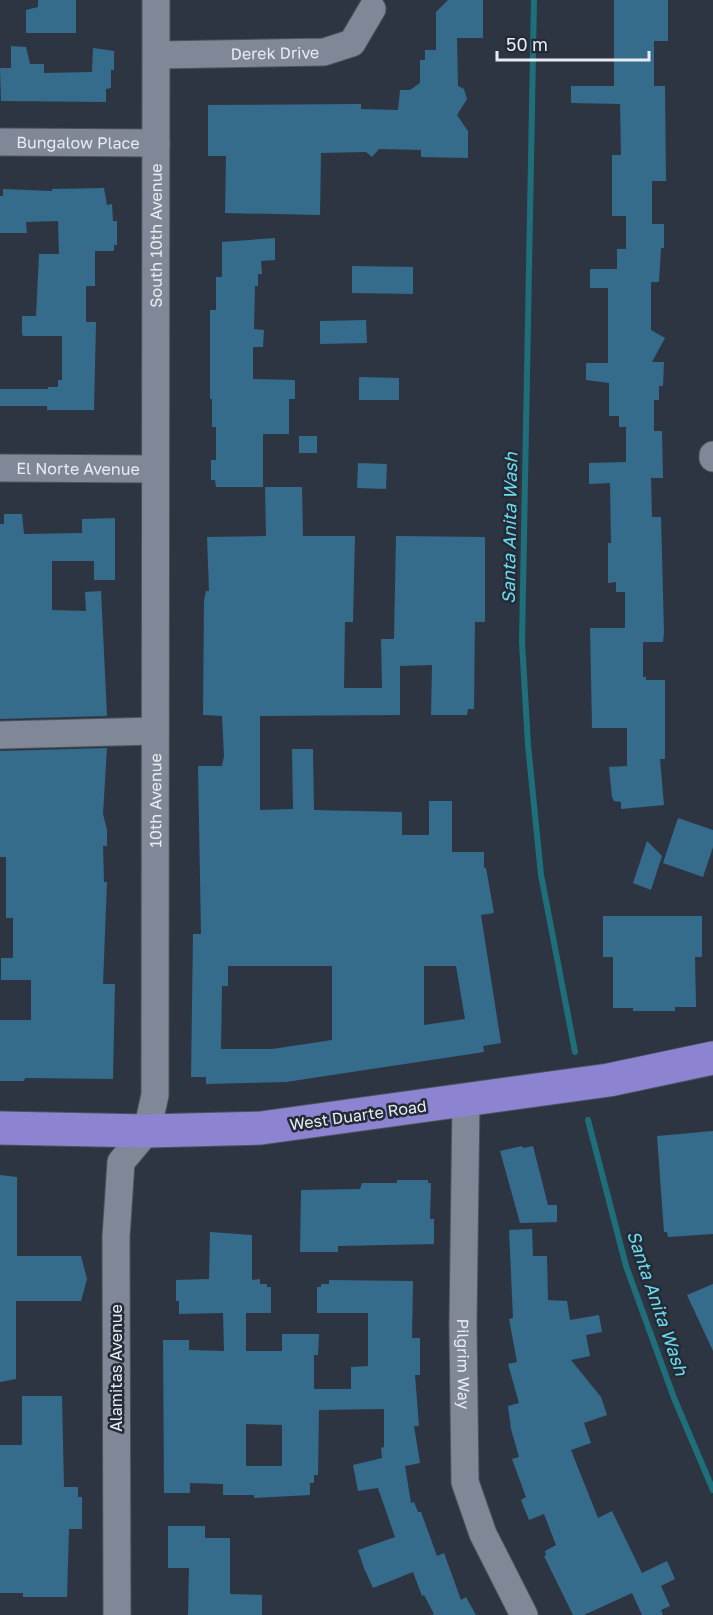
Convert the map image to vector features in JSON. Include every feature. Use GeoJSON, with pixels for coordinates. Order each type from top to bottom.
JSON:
{"type":"FeatureCollection","features":[{"type":"Feature","properties":{"kind":"main road","name":"West Duarte Road"},"geometry":{"type":"LineString","coordinates":[[0,1128],[147,1131],[261,1128],[609,1080],[713,1058]]}},
{"type":"Feature","properties":{"kind":"street","name":"South 10th Avenue"},"geometry":{"type":"LineString","coordinates":[[155,469],[156,0]]}},
{"type":"Feature","properties":{"kind":"street","name":"Derek Drive"},"geometry":{"type":"LineString","coordinates":[[157,55],[324,51],[352,43],[372,9]]}},
{"type":"Feature","properties":{"kind":"street","name":"Bungalow Place"},"geometry":{"type":"LineString","coordinates":[[0,142],[156,143]]}},
{"type":"Feature","properties":{"kind":"street","name":"El Norte Avenue"},"geometry":{"type":"LineString","coordinates":[[0,468],[155,469]]}},
{"type":"Feature","properties":{"kind":"street","name":"10th Avenue"},"geometry":{"type":"LineString","coordinates":[[147,1131],[154,1095],[155,469]]}},
{"type":"Feature","properties":{"kind":"street"},"geometry":{"type":"LineString","coordinates":[[0,735],[154,731]]}},
{"type":"Feature","properties":{"kind":"street","name":"Pilgrim Way"},"geometry":{"type":"LineString","coordinates":[[466,1100],[463,1324],[465,1482],[483,1534],[524,1615]]}},
{"type":"Feature","properties":{"kind":"street","name":"Alamitas Avenue"},"geometry":{"type":"LineString","coordinates":[[117,1615],[116,1238],[121,1162],[147,1131]]}},
{"type":"Feature","properties":{"kind":"building"},"geometry":{"type":"Polygon","coordinates":[[[38,0],[76,0],[76,33],[26,33],[26,10],[38,7],[38,0]]]}},
{"type":"Feature","properties":{"kind":"building"},"geometry":{"type":"Polygon","coordinates":[[[448,0],[483,0],[483,38],[457,38],[458,86],[464,89],[467,99],[457,115],[468,131],[468,158],[421,157],[421,150],[379,149],[372,157],[366,152],[321,153],[320,215],[225,213],[226,156],[208,156],[208,105],[361,104],[361,109],[398,110],[400,90],[410,90],[420,83],[420,60],[425,60],[425,50],[436,50],[436,12],[448,0]]]}},
{"type":"Feature","properties":{"kind":"building"},"geometry":{"type":"Polygon","coordinates":[[[614,0],[668,0],[668,41],[654,41],[654,86],[665,86],[666,181],[652,181],[652,224],[664,224],[664,248],[661,248],[659,282],[651,282],[651,330],[665,338],[652,362],[664,362],[663,386],[659,386],[659,400],[654,400],[654,431],[662,431],[663,478],[651,478],[652,517],[661,517],[664,632],[663,642],[643,642],[643,677],[646,677],[646,680],[665,680],[665,759],[660,759],[664,805],[621,809],[621,802],[614,801],[612,797],[609,767],[627,766],[627,728],[592,728],[590,628],[625,628],[625,592],[616,592],[616,582],[608,583],[608,543],[611,543],[610,483],[589,484],[589,463],[626,462],[626,427],[619,427],[619,416],[609,416],[609,383],[586,380],[586,363],[608,363],[608,288],[590,288],[590,269],[617,269],[617,249],[626,249],[626,216],[612,216],[612,155],[621,155],[620,104],[571,103],[571,86],[614,86],[614,0]]]}},
{"type":"Feature","properties":{"kind":"building"},"geometry":{"type":"Polygon","coordinates":[[[11,46],[26,47],[30,64],[44,64],[44,73],[92,72],[93,48],[114,51],[114,70],[111,70],[111,88],[106,89],[106,102],[1,101],[0,68],[11,68],[11,46]]]}},
{"type":"Feature","properties":{"kind":"building"},"geometry":{"type":"Polygon","coordinates":[[[104,188],[107,205],[112,204],[113,221],[117,221],[117,245],[114,245],[114,251],[95,251],[95,286],[86,286],[86,322],[96,322],[94,410],[47,410],[47,406],[0,406],[0,389],[48,389],[48,387],[58,387],[58,380],[62,380],[62,336],[23,336],[22,333],[22,316],[36,316],[39,254],[59,254],[58,221],[26,222],[27,233],[0,233],[0,196],[3,196],[3,189],[52,191],[52,189],[104,188]]]}},
{"type":"Feature","properties":{"kind":"building"},"geometry":{"type":"Polygon","coordinates":[[[275,238],[275,260],[261,261],[262,274],[258,274],[258,286],[255,286],[254,329],[264,330],[263,347],[253,347],[253,379],[295,380],[295,399],[289,399],[289,434],[263,434],[263,487],[216,487],[215,480],[211,480],[211,460],[216,460],[216,427],[212,427],[212,399],[210,399],[210,310],[216,310],[216,277],[222,277],[222,242],[275,238]]]}},
{"type":"Feature","properties":{"kind":"building"},"geometry":{"type":"Polygon","coordinates":[[[352,266],[413,267],[413,294],[352,293],[352,266]]]}},
{"type":"Feature","properties":{"kind":"building"},"geometry":{"type":"Polygon","coordinates":[[[366,320],[367,343],[320,344],[320,321],[366,320]]]}},
{"type":"Feature","properties":{"kind":"building"},"geometry":{"type":"Polygon","coordinates":[[[359,377],[399,378],[399,400],[359,400],[359,377]]]}},
{"type":"Feature","properties":{"kind":"building"},"geometry":{"type":"Polygon","coordinates":[[[299,436],[317,436],[317,453],[299,453],[299,436]]]}},
{"type":"Feature","properties":{"kind":"building"},"geometry":{"type":"Polygon","coordinates":[[[358,463],[387,464],[386,489],[357,488],[358,463]]]}},
{"type":"Feature","properties":{"kind":"building"},"geometry":{"type":"Polygon","coordinates":[[[265,487],[302,487],[303,536],[355,536],[353,622],[345,622],[344,688],[382,688],[381,639],[394,639],[396,536],[485,537],[485,622],[475,622],[474,709],[468,709],[467,715],[431,715],[432,665],[400,666],[400,715],[260,716],[260,810],[293,809],[292,749],[313,749],[314,810],[402,812],[402,835],[429,835],[429,801],[452,801],[452,852],[484,852],[484,868],[486,868],[494,913],[481,915],[501,1043],[483,1046],[484,1052],[286,1082],[206,1084],[206,1077],[191,1077],[193,934],[201,934],[198,766],[222,766],[224,756],[222,716],[203,715],[204,601],[206,591],[209,591],[207,537],[266,536],[265,487]],[[228,966],[228,986],[222,986],[221,1049],[272,1049],[332,1040],[332,966],[228,966]],[[424,966],[424,1025],[465,1019],[456,966],[424,966]]]}},
{"type":"Feature","properties":{"kind":"building"},"geometry":{"type":"Polygon","coordinates":[[[4,514],[22,514],[24,534],[82,533],[82,519],[115,518],[115,580],[94,580],[94,561],[52,561],[52,610],[86,611],[85,592],[101,591],[107,716],[0,719],[0,524],[4,524],[4,514]]]}},
{"type":"Feature","properties":{"kind":"building"},"geometry":{"type":"Polygon","coordinates":[[[107,748],[103,814],[107,830],[107,846],[103,846],[104,882],[107,882],[103,984],[115,984],[113,1079],[25,1078],[24,1081],[0,1081],[0,1020],[31,1020],[31,980],[1,980],[1,958],[13,958],[13,918],[6,918],[6,857],[0,857],[0,751],[107,748]]]}},
{"type":"Feature","properties":{"kind":"building"},"geometry":{"type":"Polygon","coordinates":[[[678,818],[713,830],[713,847],[703,877],[663,863],[678,818]]]}},
{"type":"Feature","properties":{"kind":"building"},"geometry":{"type":"Polygon","coordinates":[[[647,841],[662,856],[651,890],[633,883],[647,841]]]}},
{"type":"Feature","properties":{"kind":"building"},"geometry":{"type":"Polygon","coordinates":[[[603,916],[702,916],[702,957],[695,957],[696,1007],[675,1007],[675,1011],[633,1011],[633,1008],[613,1008],[613,957],[603,957],[603,916]]]}},
{"type":"Feature","properties":{"kind":"building"},"geometry":{"type":"Polygon","coordinates":[[[713,1131],[713,1234],[668,1237],[667,1232],[664,1232],[657,1136],[713,1131]]]}},
{"type":"Feature","properties":{"kind":"building"},"geometry":{"type":"Polygon","coordinates":[[[522,1146],[523,1148],[533,1146],[548,1205],[557,1205],[557,1222],[520,1223],[500,1151],[522,1146]]]}},
{"type":"Feature","properties":{"kind":"building"},"geometry":{"type":"Polygon","coordinates":[[[0,1175],[17,1177],[17,1256],[81,1256],[87,1279],[81,1301],[16,1301],[16,1379],[0,1382],[0,1175]]]}},
{"type":"Feature","properties":{"kind":"building"},"geometry":{"type":"Polygon","coordinates":[[[397,1180],[428,1180],[428,1183],[431,1183],[430,1219],[434,1219],[434,1244],[338,1246],[338,1252],[300,1252],[301,1190],[360,1189],[362,1183],[397,1183],[397,1180]]]}},
{"type":"Feature","properties":{"kind":"building"},"geometry":{"type":"Polygon","coordinates":[[[532,1229],[533,1256],[547,1256],[548,1300],[567,1301],[570,1320],[599,1315],[602,1332],[586,1335],[590,1356],[571,1360],[601,1397],[607,1415],[584,1423],[591,1443],[571,1450],[598,1518],[612,1511],[642,1573],[667,1561],[675,1579],[661,1586],[670,1606],[661,1610],[663,1615],[642,1615],[632,1593],[584,1615],[573,1615],[544,1556],[545,1551],[556,1545],[544,1514],[529,1520],[521,1500],[526,1497],[512,1459],[519,1457],[511,1429],[508,1406],[519,1403],[508,1364],[517,1362],[509,1319],[513,1318],[509,1230],[532,1229]]]}},
{"type":"Feature","properties":{"kind":"building"},"geometry":{"type":"Polygon","coordinates":[[[210,1232],[252,1235],[252,1280],[260,1279],[260,1284],[267,1284],[267,1287],[271,1287],[271,1313],[246,1313],[246,1351],[282,1351],[282,1334],[319,1334],[318,1355],[314,1355],[314,1389],[351,1389],[351,1367],[368,1366],[368,1313],[317,1313],[317,1287],[321,1287],[321,1284],[329,1284],[329,1280],[413,1281],[412,1338],[420,1338],[420,1375],[415,1375],[419,1426],[414,1426],[420,1463],[405,1466],[411,1503],[414,1502],[418,1512],[421,1512],[437,1556],[444,1553],[461,1600],[466,1597],[476,1615],[431,1615],[434,1614],[424,1595],[422,1596],[413,1572],[373,1588],[364,1568],[358,1550],[395,1537],[378,1488],[358,1491],[353,1465],[382,1458],[384,1409],[319,1410],[318,1475],[314,1475],[314,1483],[310,1483],[310,1495],[254,1498],[254,1495],[223,1495],[223,1484],[190,1483],[190,1493],[164,1493],[163,1340],[189,1340],[189,1350],[224,1351],[223,1313],[179,1314],[179,1301],[176,1301],[176,1280],[209,1279],[210,1232]],[[246,1424],[246,1466],[282,1466],[282,1425],[246,1424]]]}},
{"type":"Feature","properties":{"kind":"building"},"geometry":{"type":"Polygon","coordinates":[[[713,1284],[713,1351],[687,1295],[713,1284]]]}},
{"type":"Feature","properties":{"kind":"building"},"geometry":{"type":"Polygon","coordinates":[[[22,1396],[62,1396],[64,1487],[78,1487],[78,1497],[82,1497],[82,1529],[69,1529],[67,1597],[23,1597],[23,1593],[0,1593],[0,1445],[22,1445],[22,1396]]]}},
{"type":"Feature","properties":{"kind":"building"},"geometry":{"type":"Polygon","coordinates":[[[168,1526],[205,1526],[205,1538],[230,1538],[230,1594],[262,1595],[262,1615],[188,1615],[189,1568],[168,1568],[168,1526]]]}},
{"type":"Feature","properties":{"kind":"waterway","name":"Santa Anita Wash"},"geometry":{"type":"LineString","coordinates":[[534,0],[522,642],[528,745],[541,875],[575,1052]]}},
{"type":"Feature","properties":{"kind":"waterway","name":"Santa Anita Wash"},"geometry":{"type":"LineString","coordinates":[[588,1120],[626,1266],[674,1398],[713,1490]]}}]}
